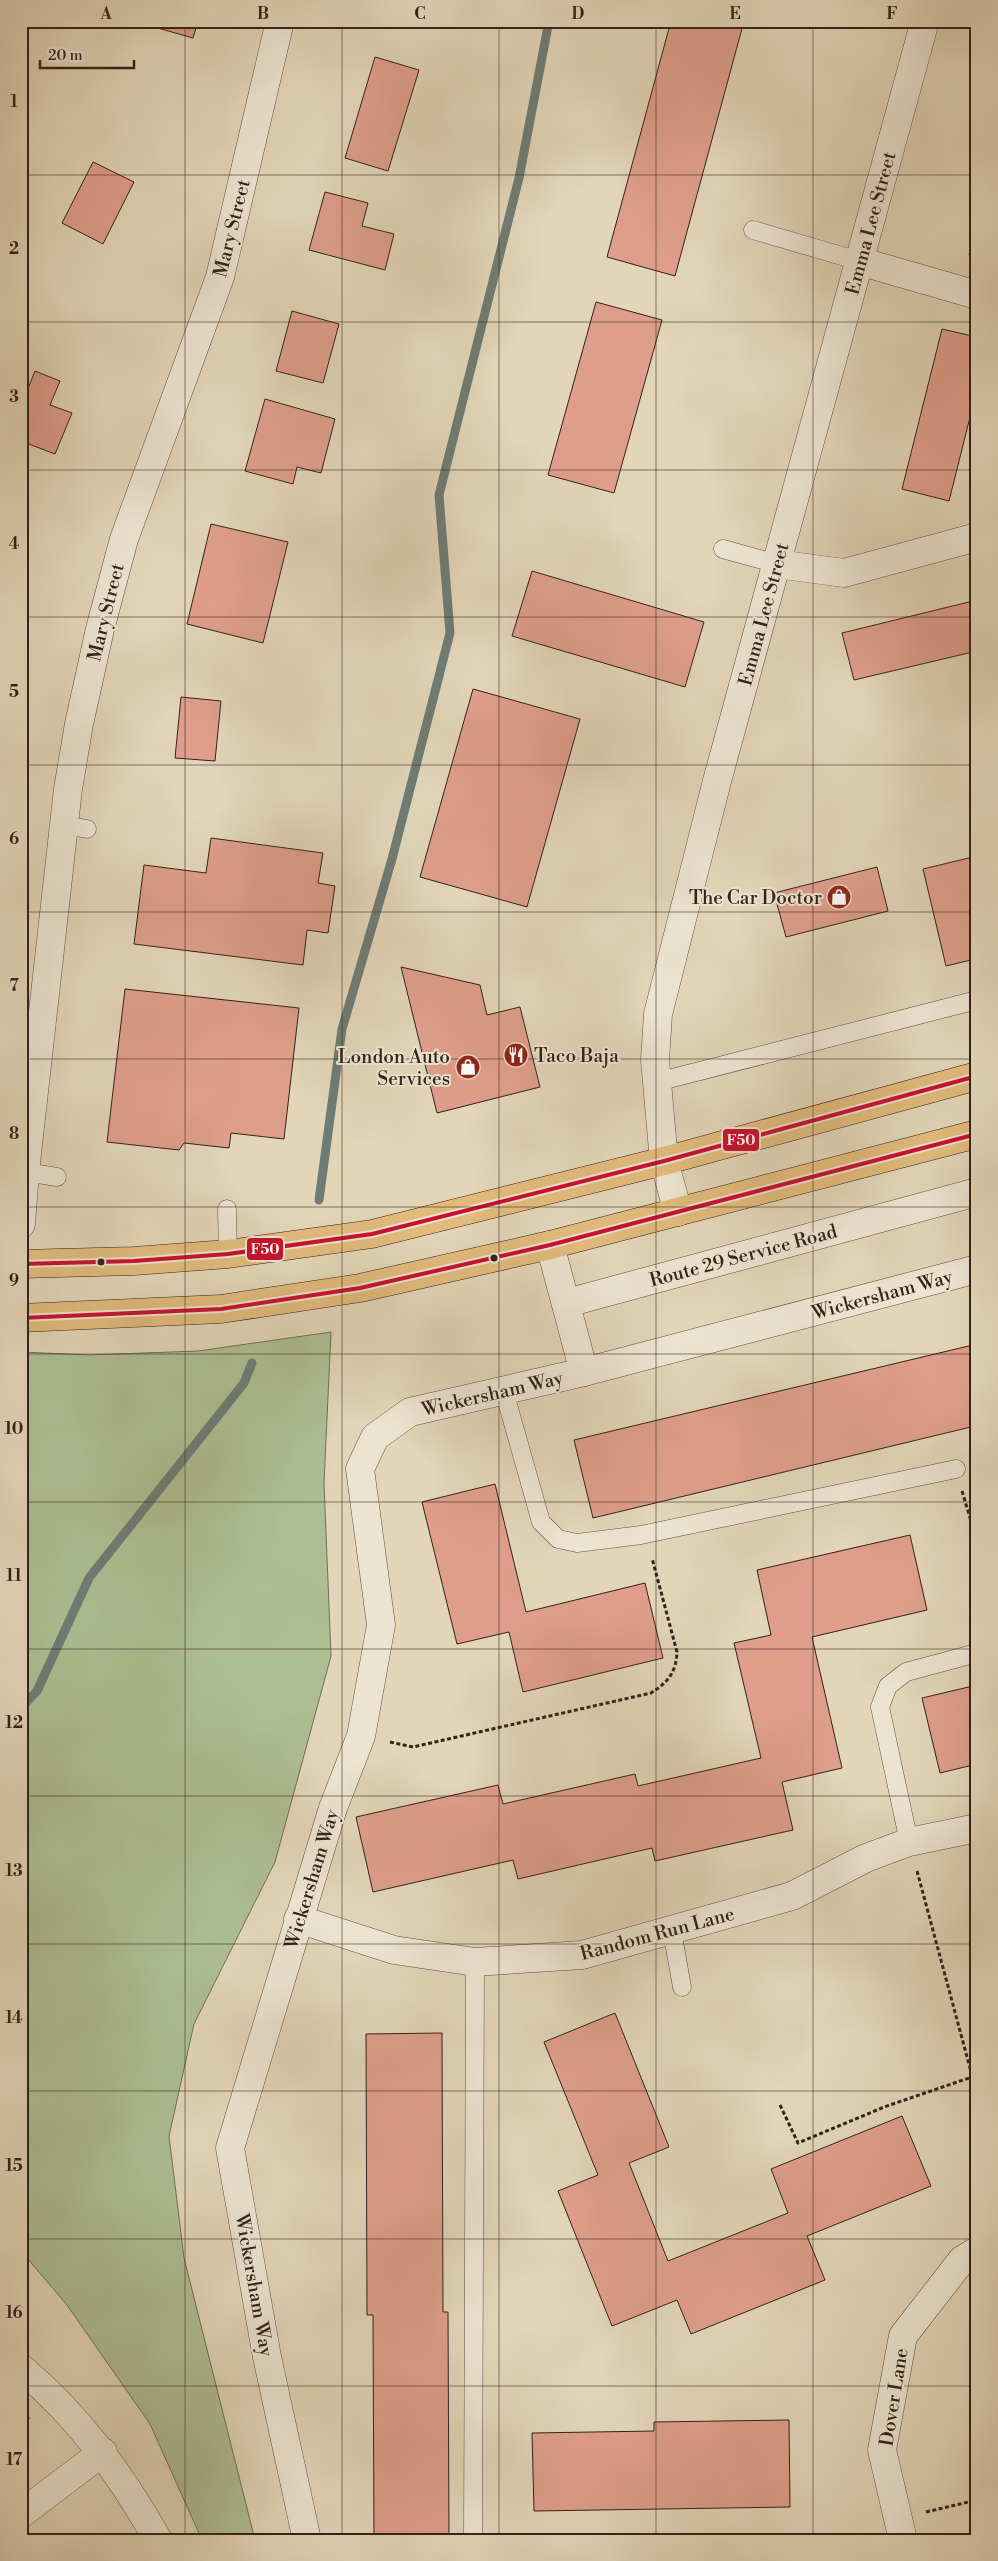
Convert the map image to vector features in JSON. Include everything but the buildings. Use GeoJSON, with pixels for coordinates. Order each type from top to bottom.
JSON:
{"type":"FeatureCollection","features":[{"type":"Feature","properties":{"kind":"main road"},"geometry":{"type":"LineString","coordinates":[[21,1264],[134,1261],[228,1254],[372,1234],[664,1161],[977,1076]]}},
{"type":"Feature","properties":{"kind":"main road"},"geometry":{"type":"LineString","coordinates":[[21,1318],[220,1309],[284,1300],[437,1272],[550,1245],[977,1134]]}},
{"type":"Feature","properties":{"kind":"street","name":"Mary Street"},"geometry":{"type":"LineString","coordinates":[[21,1224],[28,1081],[76,827],[79,724],[100,629],[124,539],[220,277],[280,21]]}},
{"type":"Feature","properties":{"kind":"street","name":"Emma Lee Street"},"geometry":{"type":"LineString","coordinates":[[678,1212],[664,1161],[655,1060],[658,1014],[688,892],[925,21]]}},
{"type":"Feature","properties":{"kind":"street"},"geometry":{"type":"LineString","coordinates":[[859,261],[977,295]]}},
{"type":"Feature","properties":{"kind":"street"},"geometry":{"type":"LineString","coordinates":[[777,564],[844,574],[977,537]]}},
{"type":"Feature","properties":{"kind":"street","name":"Route 29 Service Road"},"geometry":{"type":"LineString","coordinates":[[567,1303],[977,1192]]}},
{"type":"Feature","properties":{"kind":"street"},"geometry":{"type":"LineString","coordinates":[[550,1245],[567,1303]]}},
{"type":"Feature","properties":{"kind":"street","name":"Wickersham Way"},"geometry":{"type":"LineString","coordinates":[[307,2540],[267,2357],[230,2148],[333,1808],[361,1736],[381,1625],[360,1469],[375,1437],[410,1412],[584,1372],[977,1268]]}},
{"type":"Feature","properties":{"kind":"street","name":"Wickersham Way"},"geometry":{"type":"LineString","coordinates":[[567,1303],[584,1372]]}},
{"type":"Feature","properties":{"kind":"street","name":"Random Run Lane"},"geometry":{"type":"LineString","coordinates":[[298,1919],[394,1950],[475,1962],[582,1956],[792,1896],[866,1858],[909,1842],[977,1828]]}},
{"type":"Feature","properties":{"kind":"street","name":"Dover Lane"},"geometry":{"type":"LineString","coordinates":[[901,2529],[882,2450],[903,2336],[962,2260],[977,2251]]}},
{"type":"Feature","properties":{"kind":"street"},"geometry":{"type":"LineString","coordinates":[[21,2368],[46,2389],[103,2452],[129,2489],[158,2540]]}},
{"type":"Feature","properties":{"kind":"street"},"geometry":{"type":"LineString","coordinates":[[21,2514],[103,2452]]}},
{"type":"Feature","properties":{"kind":"lane"},"geometry":{"type":"LineString","coordinates":[[753,230],[859,261]]}},
{"type":"Feature","properties":{"kind":"lane"},"geometry":{"type":"LineString","coordinates":[[722,549],[777,564]]}},
{"type":"Feature","properties":{"kind":"lane"},"geometry":{"type":"LineString","coordinates":[[657,1082],[977,1000]]}},
{"type":"Feature","properties":{"kind":"lane"},"geometry":{"type":"LineString","coordinates":[[23,1183],[57,1177]]}},
{"type":"Feature","properties":{"kind":"lane"},"geometry":{"type":"LineString","coordinates":[[227,1209],[228,1254]]}},
{"type":"Feature","properties":{"kind":"lane"},"geometry":{"type":"LineString","coordinates":[[504,1391],[541,1522],[558,1539],[577,1543],[646,1534],[956,1469]]}},
{"type":"Feature","properties":{"kind":"lane"},"geometry":{"type":"LineString","coordinates":[[909,1842],[880,1707],[888,1686],[906,1672],[977,1652]]}},
{"type":"Feature","properties":{"kind":"lane"},"geometry":{"type":"LineString","coordinates":[[672,1931],[682,1987]]}},
{"type":"Feature","properties":{"kind":"lane"},"geometry":{"type":"LineString","coordinates":[[473,2540],[475,1962]]}},
{"type":"Feature","properties":{"kind":"path"},"geometry":{"type":"LineString","coordinates":[[956,1469],[977,1541]]}},
{"type":"Feature","properties":{"kind":"path"},"geometry":{"type":"LineString","coordinates":[[361,1736],[413,1747],[651,1693],[668,1682],[676,1665],[677,1652],[646,1534]]}},
{"type":"Feature","properties":{"kind":"path"},"geometry":{"type":"LineString","coordinates":[[909,1842],[977,2094]]}},
{"type":"Feature","properties":{"kind":"path"},"geometry":{"type":"LineString","coordinates":[[780,2106],[798,2143],[884,2106],[972,2077]]}},
{"type":"Feature","properties":{"kind":"path"},"geometry":{"type":"LineString","coordinates":[[901,2529],[977,2500]]}},
{"type":"Feature","properties":{"kind":"green space"},"geometry":{"type":"Polygon","coordinates":[[[331,1332],[324,1483],[331,1656],[275,1862],[194,2024],[169,2136],[184,2258],[255,2540],[202,2540],[150,2424],[67,2305],[21,2251],[21,1352],[89,1355],[198,1351],[331,1332]]]}},
{"type":"Feature","properties":{"kind":"waterway"},"geometry":{"type":"LineString","coordinates":[[319,1200],[342,1029],[392,859],[450,633],[439,495],[519,178],[549,21]]}},
{"type":"Feature","properties":{"kind":"waterway"},"geometry":{"type":"LineString","coordinates":[[21,1708],[37,1691],[89,1578],[244,1383],[252,1363]]}},
{"type":"Feature","properties":{"kind":"transit line","name":"F50"},"geometry":{"type":"LineString","coordinates":[[21,1264],[134,1261],[228,1254],[372,1234],[664,1161],[977,1076]]}},
{"type":"Feature","properties":{"kind":"transit line","name":"F50"},"geometry":{"type":"LineString","coordinates":[[21,1318],[221,1309],[360,1288],[550,1245],[977,1134]]}},
{"type":"Feature","properties":{"kind":"place","name":"The Car Doctor"},"geometry":{"type":"Point","coordinates":[839,897]}},
{"type":"Feature","properties":{"kind":"place","name":"Taco Baja"},"geometry":{"type":"Point","coordinates":[516,1055]}},
{"type":"Feature","properties":{"kind":"place","name":"London Auto Services"},"geometry":{"type":"Point","coordinates":[468,1067]}}]}
